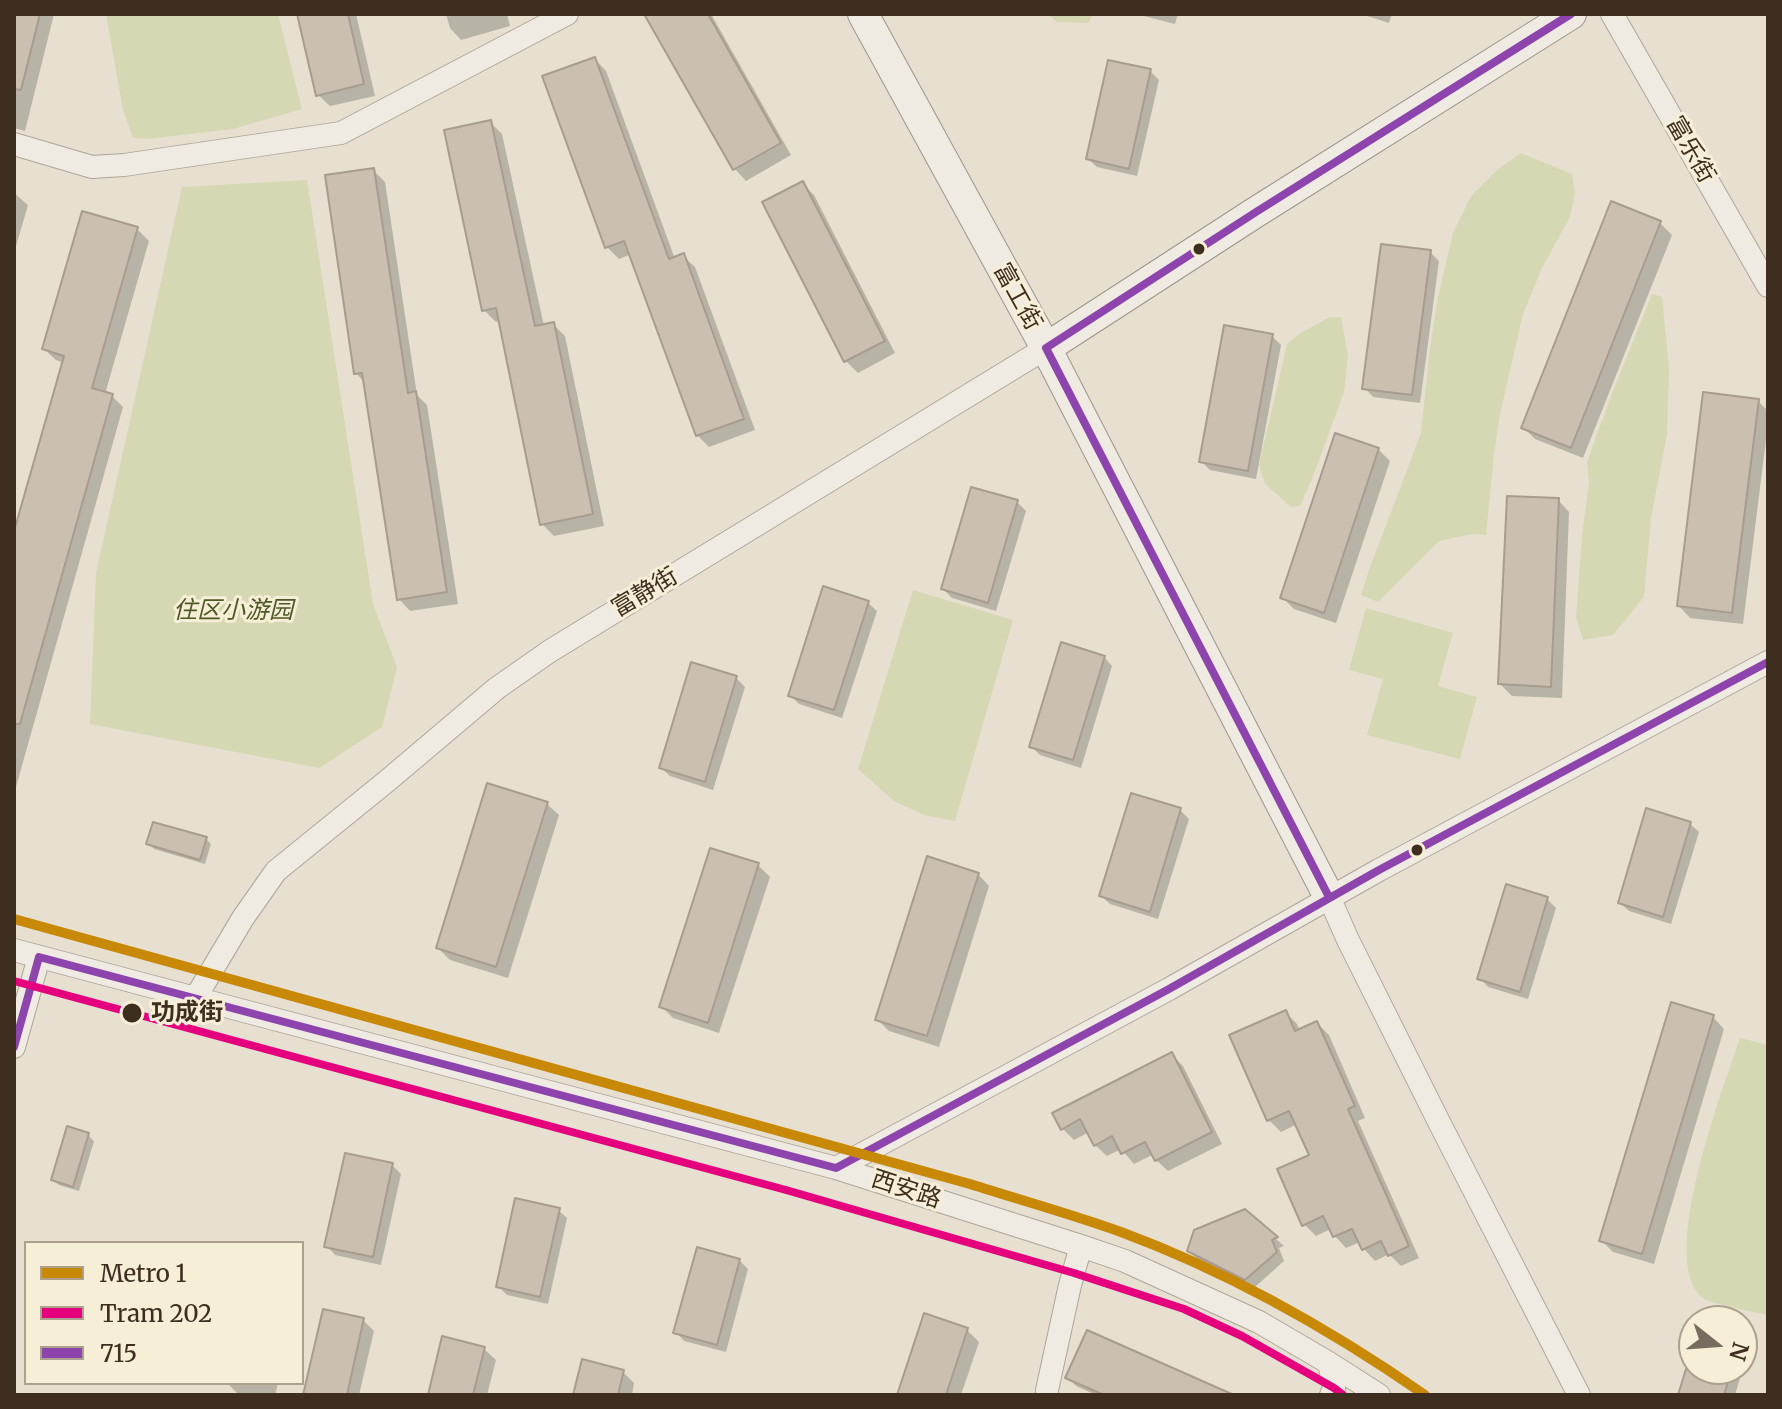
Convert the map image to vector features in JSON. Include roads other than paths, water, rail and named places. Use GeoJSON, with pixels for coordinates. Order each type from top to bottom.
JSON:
{"type":"FeatureCollection","features":[{"type":"Feature","properties":{"kind":"street"},"geometry":{"type":"LineString","coordinates":[[14,144],[92,167],[341,133],[567,14]]}},
{"type":"Feature","properties":{"kind":"street","name":"富工街"},"geometry":{"type":"LineString","coordinates":[[863,14],[1046,348],[1329,897],[1574,1390]]}},
{"type":"Feature","properties":{"kind":"street","name":"富静街"},"geometry":{"type":"LineString","coordinates":[[196,997],[243,918],[276,871],[497,688],[550,651],[1046,348],[1269,203],[1571,14]]}},
{"type":"Feature","properties":{"kind":"street","name":"富乐街"},"geometry":{"type":"LineString","coordinates":[[1612,14],[1768,286]]}},
{"type":"Feature","properties":{"kind":"street"},"geometry":{"type":"LineString","coordinates":[[836,1168],[1155,997],[1329,897],[1768,662]]}},
{"type":"Feature","properties":{"kind":"street","name":"西安路"},"geometry":{"type":"LineString","coordinates":[[14,950],[836,1168],[1081,1246],[1125,1261],[1259,1322],[1379,1395]]}},
{"type":"Feature","properties":{"kind":"street"},"geometry":{"type":"LineString","coordinates":[[14,1047],[39,957]]}},
{"type":"Feature","properties":{"kind":"street"},"geometry":{"type":"LineString","coordinates":[[1047,1395],[1081,1246]]}},
{"type":"Feature","properties":{"kind":"street"},"geometry":{"type":"LineString","coordinates":[[1329,1363],[1334,1388],[1331,1395]]}},
{"type":"Feature","properties":{"kind":"metro line","name":"1"},"geometry":{"type":"LineString","coordinates":[[14,919],[970,1184],[1102,1225],[1240,1284],[1353,1347],[1425,1395]]}},
{"type":"Feature","properties":{"kind":"tram line","name":"202"},"geometry":{"type":"LineString","coordinates":[[14,981],[786,1190],[1074,1273],[1184,1309],[1242,1336],[1343,1395]]}},
{"type":"Feature","properties":{"kind":"place","name":"功成街"},"geometry":{"type":"Point","coordinates":[132,1013]}},
{"type":"Feature","properties":{"kind":"park label","name":"住区小游园"},"geometry":{"type":"Point","coordinates":[233,611]}}]}
